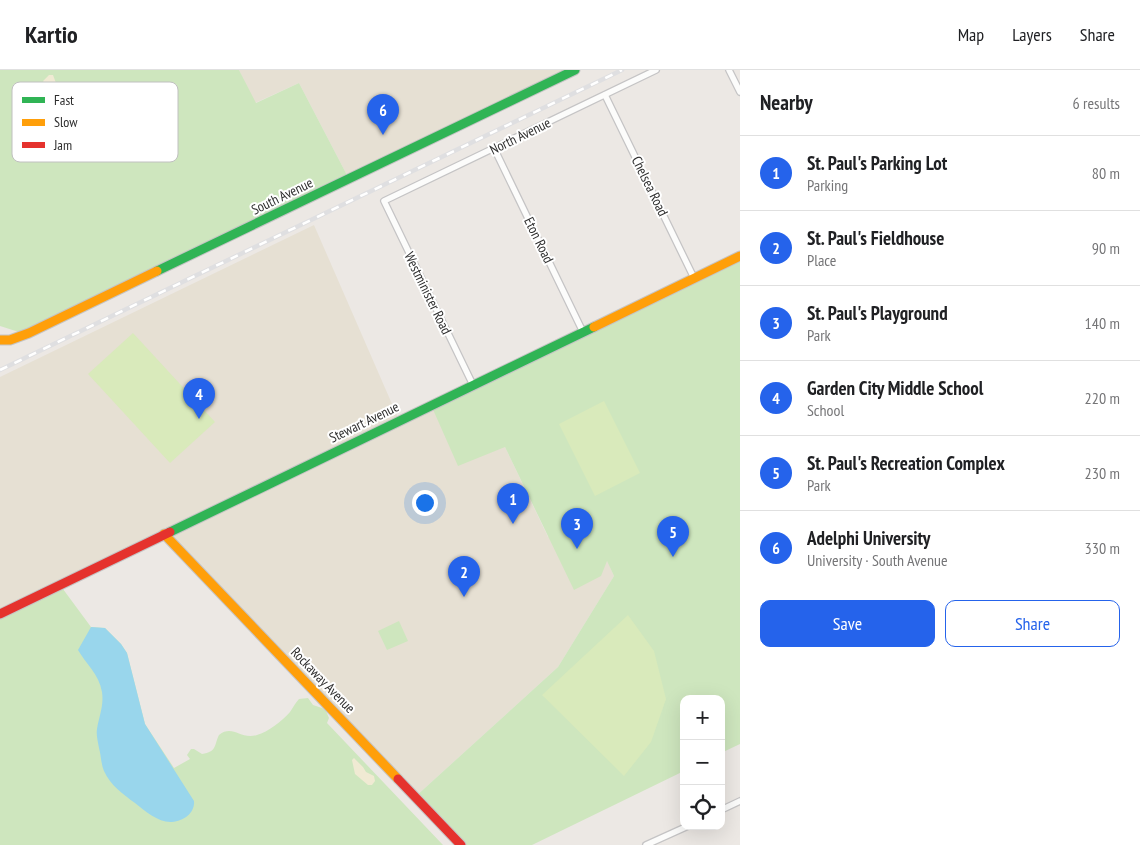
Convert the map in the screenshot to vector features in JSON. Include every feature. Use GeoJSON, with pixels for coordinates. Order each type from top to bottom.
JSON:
{"type":"FeatureCollection","features":[{"type":"Feature","properties":{"kind":"main road","name":"South Avenue"},"geometry":{"type":"LineString","coordinates":[[0,340],[10,340],[29,333],[575,70]]}},
{"type":"Feature","properties":{"kind":"main road","name":"Stewart Avenue"},"geometry":{"type":"LineString","coordinates":[[0,614],[740,256]]}},
{"type":"Feature","properties":{"kind":"main road","name":"Rockaway Avenue"},"geometry":{"type":"LineString","coordinates":[[164,534],[461,845]]}},
{"type":"Feature","properties":{"kind":"street","name":"North Avenue"},"geometry":{"type":"LineString","coordinates":[[384,201],[656,70]]}},
{"type":"Feature","properties":{"kind":"street"},"geometry":{"type":"LineString","coordinates":[[729,70],[740,92]]}},
{"type":"Feature","properties":{"kind":"street","name":"Chelsea Road"},"geometry":{"type":"LineString","coordinates":[[605,95],[694,278]]}},
{"type":"Feature","properties":{"kind":"street","name":"Eton Road"},"geometry":{"type":"LineString","coordinates":[[494,148],[583,332]]}},
{"type":"Feature","properties":{"kind":"street","name":"Westminister Road"},"geometry":{"type":"LineString","coordinates":[[384,201],[473,385]]}},
{"type":"Feature","properties":{"kind":"street"},"geometry":{"type":"LineString","coordinates":[[725,808],[740,801]]}},
{"type":"Feature","properties":{"kind":"street"},"geometry":{"type":"LineString","coordinates":[[646,845],[680,830]]}},
{"type":"Feature","properties":{"kind":"street"},"geometry":{"type":"LineString","coordinates":[[660,845],[662,838]]}},
{"type":"Feature","properties":{"kind":"shaded area"},"geometry":{"type":"Polygon","coordinates":[[[239,70],[575,70],[349,179],[299,83],[255,103],[239,70]]]}},
{"type":"Feature","properties":{"kind":"shaded area"},"geometry":{"type":"Polygon","coordinates":[[[314,225],[399,420],[431,405],[505,447],[548,537],[588,518],[614,576],[558,667],[415,797],[165,534],[0,614],[0,377],[314,225]]]}},
{"type":"Feature","properties":{"kind":"green space"},"geometry":{"type":"Polygon","coordinates":[[[0,70],[239,70],[256,103],[299,83],[349,179],[22,333],[0,326],[0,70]]]}},
{"type":"Feature","properties":{"kind":"green space"},"geometry":{"type":"Polygon","coordinates":[[[740,256],[740,744],[725,751],[725,695],[680,695],[680,773],[532,845],[461,845],[415,797],[558,667],[614,576],[607,561],[601,576],[574,590],[505,447],[458,466],[431,405],[740,256]]]}},
{"type":"Feature","properties":{"kind":"green space"},"geometry":{"type":"Polygon","coordinates":[[[133,333],[215,422],[170,463],[88,374],[133,333]]]}},
{"type":"Feature","properties":{"kind":"green space"},"geometry":{"type":"Polygon","coordinates":[[[604,401],[640,473],[595,496],[559,424],[604,401]]]}},
{"type":"Feature","properties":{"kind":"green space"},"geometry":{"type":"Polygon","coordinates":[[[60,585],[91,627],[105,628],[127,653],[145,724],[174,768],[190,759],[187,755],[191,749],[202,754],[213,750],[219,735],[224,732],[233,731],[251,736],[266,731],[287,715],[299,699],[308,698],[313,705],[326,711],[329,718],[327,723],[443,845],[0,845],[0,614],[60,585]]]}},
{"type":"Feature","properties":{"kind":"green space"},"geometry":{"type":"Polygon","coordinates":[[[628,615],[654,651],[666,699],[651,742],[624,776],[542,695],[628,615]]]}},
{"type":"Feature","properties":{"kind":"green space"},"geometry":{"type":"Polygon","coordinates":[[[399,621],[408,641],[387,650],[378,631],[399,621]]]}},
{"type":"Feature","properties":{"kind":"sand"},"geometry":{"type":"Polygon","coordinates":[[[49,75],[53,75],[56,82],[44,82],[49,75]]]}},
{"type":"Feature","properties":{"kind":"sand"},"geometry":{"type":"Polygon","coordinates":[[[354,758],[366,772],[374,776],[375,781],[372,785],[368,785],[355,774],[352,760],[354,758]]]}},
{"type":"Feature","properties":{"kind":"water"},"geometry":{"type":"Polygon","coordinates":[[[91,627],[105,628],[127,653],[145,724],[194,801],[191,813],[181,820],[167,822],[152,816],[118,789],[104,771],[97,734],[102,706],[102,692],[95,674],[78,650],[91,627]]]}},
{"type":"Feature","properties":{"kind":"railway"},"geometry":{"type":"LineString","coordinates":[[0,370],[622,70]]}},
{"type":"Feature","properties":{"kind":"traffic: fast"},"geometry":{"type":"LineString","coordinates":[[157,271],[575,70]]}},
{"type":"Feature","properties":{"kind":"traffic: fast"},"geometry":{"type":"LineString","coordinates":[[170,532],[594,327]]}},
{"type":"Feature","properties":{"kind":"traffic: slow"},"geometry":{"type":"LineString","coordinates":[[594,327],[740,256]]}},
{"type":"Feature","properties":{"kind":"traffic: slow"},"geometry":{"type":"LineString","coordinates":[[0,340],[10,340],[29,333],[157,271]]}},
{"type":"Feature","properties":{"kind":"traffic: slow"},"geometry":{"type":"LineString","coordinates":[[164,534],[398,779]]}},
{"type":"Feature","properties":{"kind":"traffic: jam"},"geometry":{"type":"LineString","coordinates":[[0,614],[170,532]]}},
{"type":"Feature","properties":{"kind":"traffic: jam"},"geometry":{"type":"LineString","coordinates":[[398,779],[461,845]]}},
{"type":"Feature","properties":{"kind":"place","name":"Adelphi University"},"geometry":{"type":"Point","coordinates":[383,135]}},
{"type":"Feature","properties":{"kind":"place","name":"Garden City Middle School"},"geometry":{"type":"Point","coordinates":[199,419]}},
{"type":"Feature","properties":{"kind":"place","name":"St. Paul's Parking Lot"},"geometry":{"type":"Point","coordinates":[513,524]}},
{"type":"Feature","properties":{"kind":"place","name":"St. Paul's Playground"},"geometry":{"type":"Point","coordinates":[577,549]}},
{"type":"Feature","properties":{"kind":"place","name":"St. Paul's Recreation Complex"},"geometry":{"type":"Point","coordinates":[673,557]}},
{"type":"Feature","properties":{"kind":"place","name":"St. Paul's Fieldhouse"},"geometry":{"type":"Point","coordinates":[464,597]}}]}
